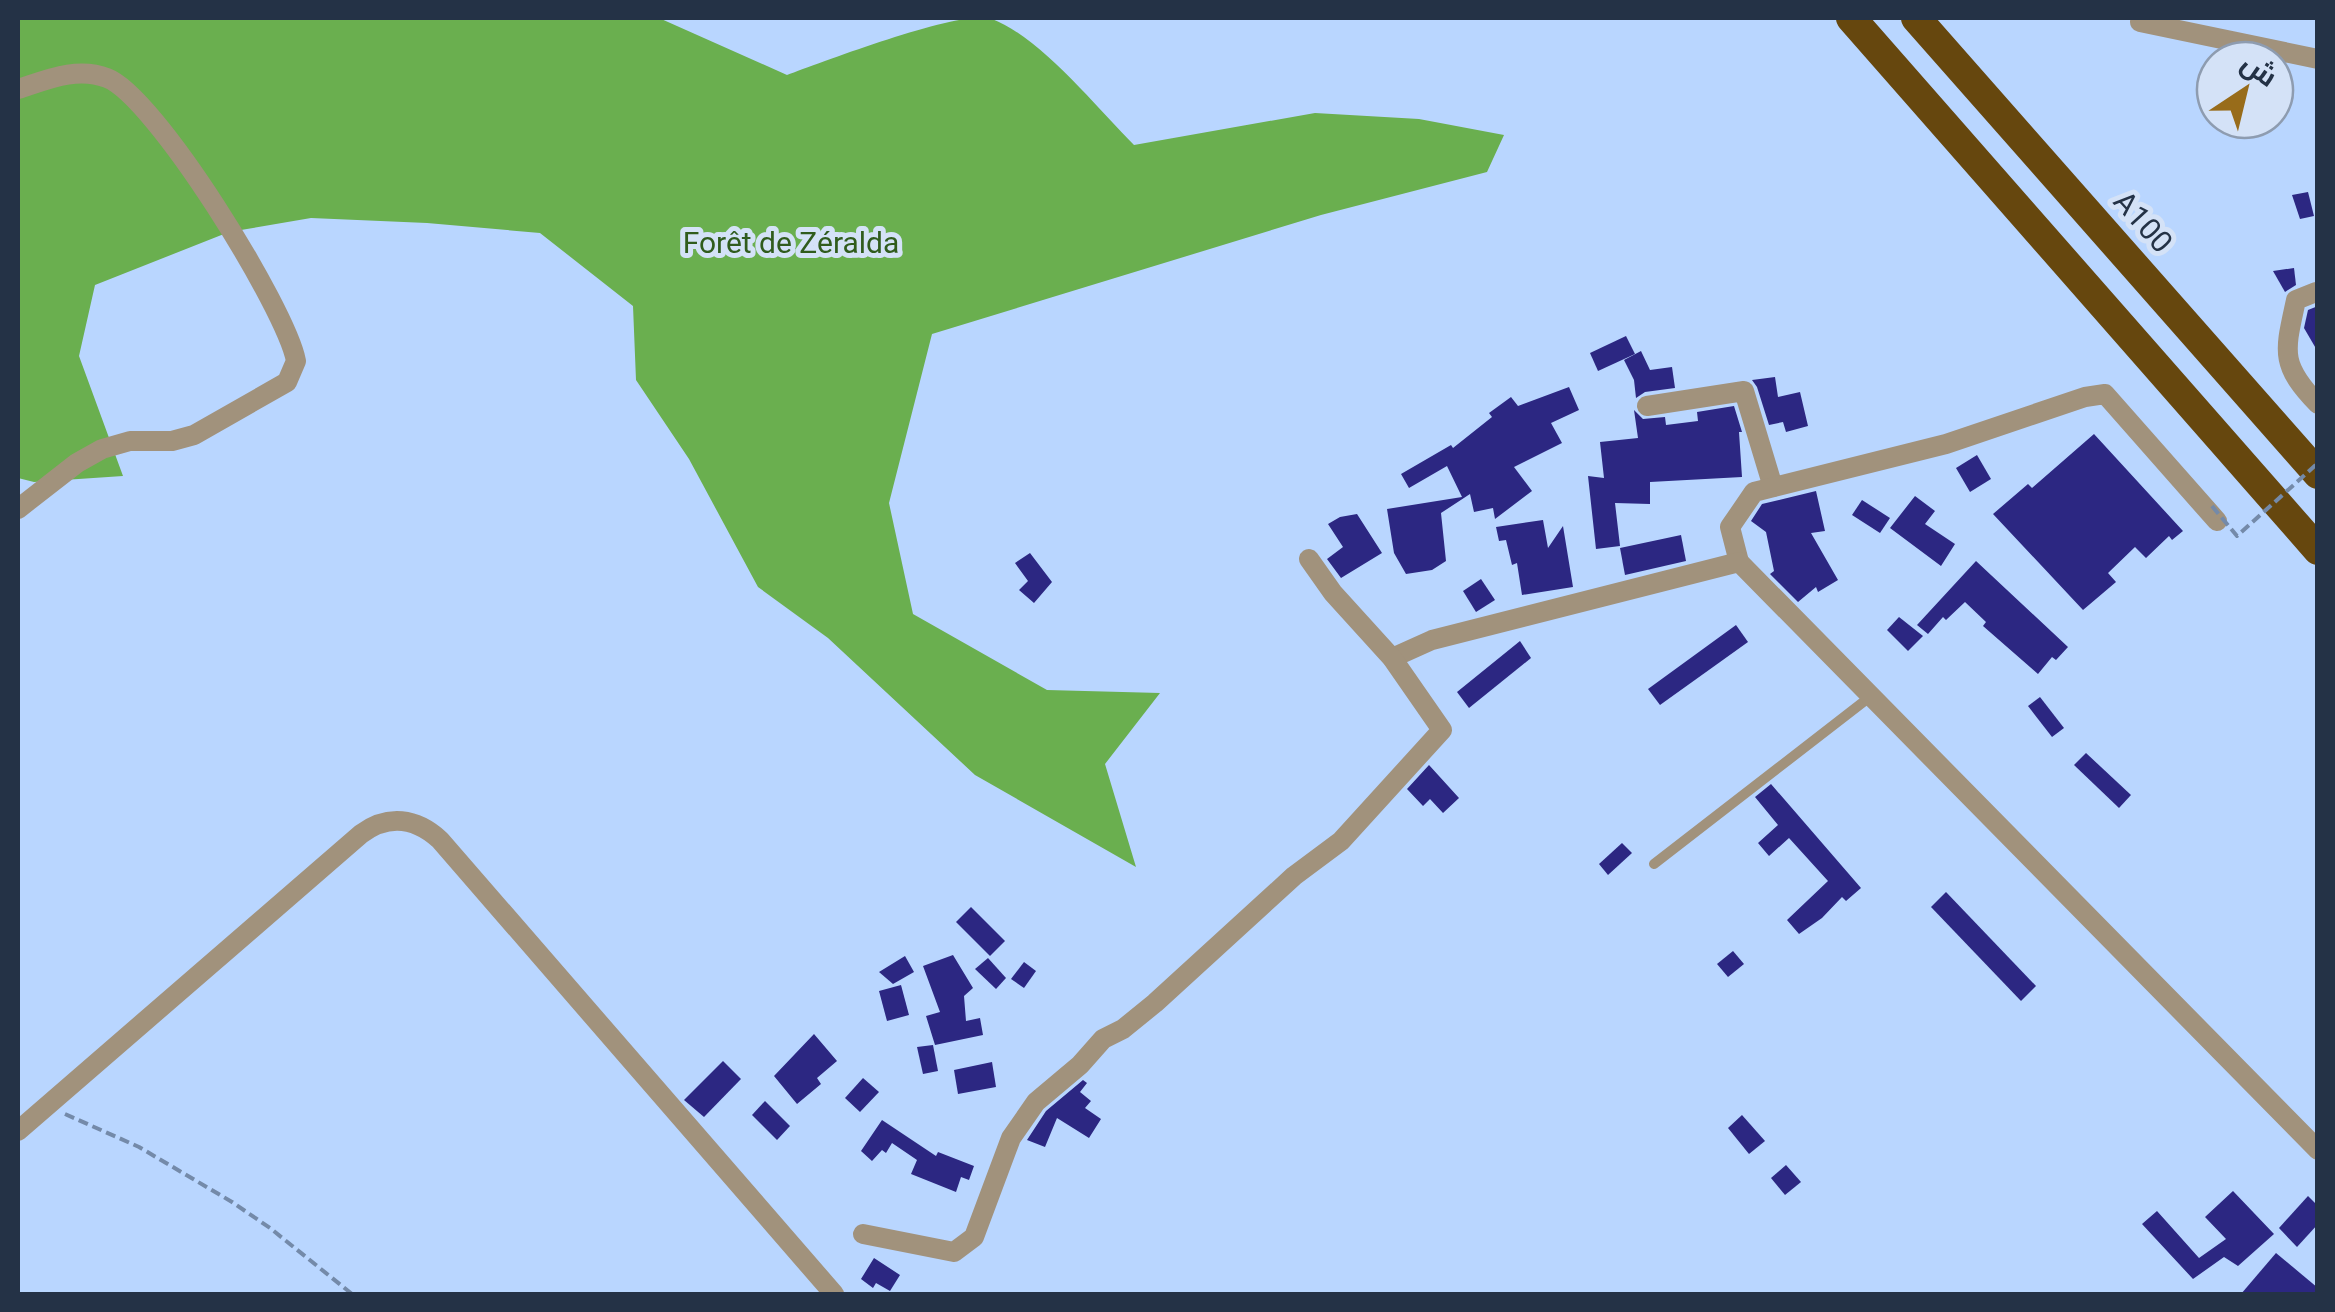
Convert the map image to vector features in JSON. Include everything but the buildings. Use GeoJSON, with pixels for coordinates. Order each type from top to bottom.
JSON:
{"type":"FeatureCollection","features":[{"type":"Feature","properties":{"kind":"highway"},"geometry":{"type":"LineString","coordinates":[[1851,18],[2318,550]]}},
{"type":"Feature","properties":{"kind":"highway","name":"A100"},"geometry":{"type":"LineString","coordinates":[[1916,18],[2318,474]]}},
{"type":"Feature","properties":{"kind":"street"},"geometry":{"type":"LineString","coordinates":[[2140,22],[2318,59]]}},
{"type":"Feature","properties":{"kind":"street"},"geometry":{"type":"LineString","coordinates":[[18,89],[78,73],[108,78],[128,91],[191,172],[256,274],[281,320],[296,360],[287,382],[194,435],[172,441],[130,441],[102,448],[76,463],[18,509]]}},
{"type":"Feature","properties":{"kind":"street"},"geometry":{"type":"LineString","coordinates":[[2316,292],[2296,300],[2286,354],[2296,382],[2318,404]]}},
{"type":"Feature","properties":{"kind":"street"},"geometry":{"type":"LineString","coordinates":[[1647,406],[1744,391],[1772,488]]}},
{"type":"Feature","properties":{"kind":"street"},"geometry":{"type":"LineString","coordinates":[[2214,513],[2105,394],[2085,396],[1946,444],[1754,492],[1730,527],[1739,562],[2318,1150]]}},
{"type":"Feature","properties":{"kind":"street"},"geometry":{"type":"LineString","coordinates":[[863,1234],[954,1252],[974,1237],[1011,1138],[1036,1102],[1103,1039],[1155,1004],[1294,876],[1341,841],[1442,730],[1392,658],[1333,593],[1310,559]]}},
{"type":"Feature","properties":{"kind":"street"},"geometry":{"type":"LineString","coordinates":[[1392,658],[1432,640],[1739,562]]}},
{"type":"Feature","properties":{"kind":"street"},"geometry":{"type":"LineString","coordinates":[[18,1131],[361,834],[380,823],[412,822],[440,840],[834,1294]]}},
{"type":"Feature","properties":{"kind":"lane"},"geometry":{"type":"LineString","coordinates":[[1654,864],[1871,696]]}},
{"type":"Feature","properties":{"kind":"path"},"geometry":{"type":"LineString","coordinates":[[2214,513],[2237,536],[2318,463]]}},
{"type":"Feature","properties":{"kind":"path"},"geometry":{"type":"LineString","coordinates":[[45,1107],[125,1140],[232,1202],[352,1294]]}},
{"type":"Feature","properties":{"kind":"green space","name":"Forêt de Zéralda"},"geometry":{"type":"Polygon","coordinates":[[[18,18],[659,18],[787,75],[924,28],[953,21],[992,19],[1048,57],[1134,145],[1315,113],[1419,119],[1504,135],[1487,172],[1321,215],[932,334],[889,503],[913,614],[1047,690],[1160,693],[1105,764],[1136,867],[975,775],[828,638],[758,587],[689,459],[636,380],[633,306],[540,233],[311,218],[229,232],[95,285],[79,356],[123,476],[34,482],[18,478],[18,18]]]}}]}
